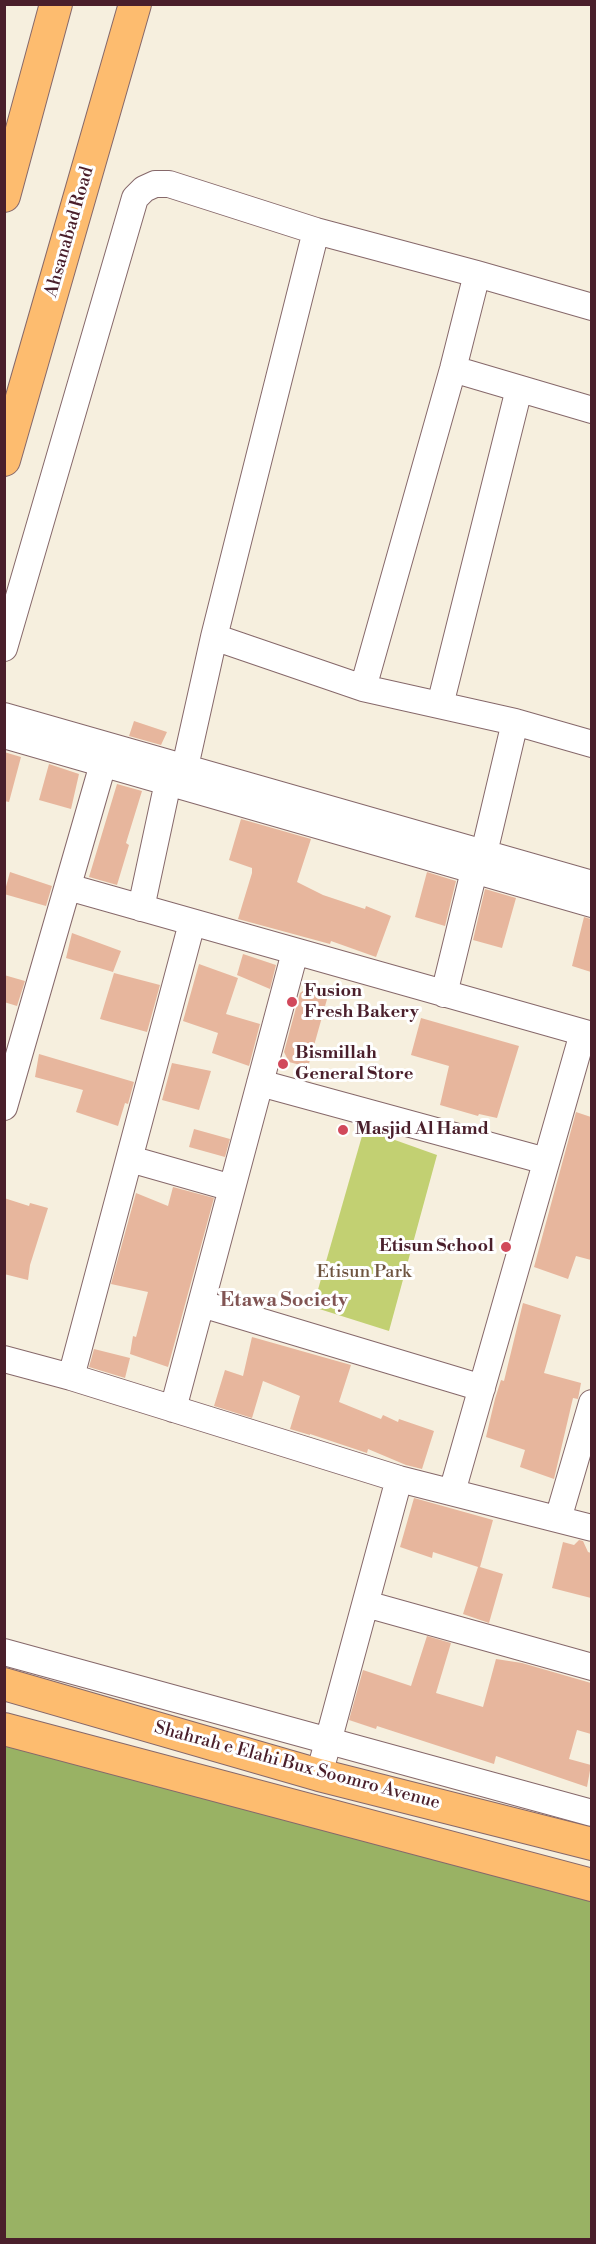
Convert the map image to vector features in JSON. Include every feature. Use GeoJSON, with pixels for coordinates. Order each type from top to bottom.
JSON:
{"type":"FeatureCollection","features":[{"type":"Feature","properties":{"kind":"main road"},"geometry":{"type":"LineString","coordinates":[[4,196],[56,4]]}},
{"type":"Feature","properties":{"kind":"main road","name":"Ahsanabad Road"},"geometry":{"type":"LineString","coordinates":[[4,460],[9,430],[135,4]]}},
{"type":"Feature","properties":{"kind":"main road","name":"Shahrah e Elahi Bux Soomro Avenue"},"geometry":{"type":"LineString","coordinates":[[4,1684],[319,1775],[591,1844]]}},
{"type":"Feature","properties":{"kind":"main road"},"geometry":{"type":"LineString","coordinates":[[4,1729],[591,1885]]}},
{"type":"Feature","properties":{"kind":"street"},"geometry":{"type":"LineString","coordinates":[[4,648],[135,198],[144,189],[155,184],[169,184],[316,231],[477,274],[591,308]]}},
{"type":"Feature","properties":{"kind":"street"},"geometry":{"type":"LineString","coordinates":[[141,908],[214,637],[316,231]]}},
{"type":"Feature","properties":{"kind":"street"},"geometry":{"type":"LineString","coordinates":[[363,688],[453,369],[477,274]]}},
{"type":"Feature","properties":{"kind":"street"},"geometry":{"type":"LineString","coordinates":[[453,369],[591,410]]}},
{"type":"Feature","properties":{"kind":"street"},"geometry":{"type":"LineString","coordinates":[[440,705],[519,388]]}},
{"type":"Feature","properties":{"kind":"street"},"geometry":{"type":"LineString","coordinates":[[214,637],[363,688],[515,722],[591,744]]}},
{"type":"Feature","properties":{"kind":"street"},"geometry":{"type":"LineString","coordinates":[[4,716],[176,775],[479,862],[591,904]]}},
{"type":"Feature","properties":{"kind":"street"},"geometry":{"type":"LineString","coordinates":[[444,994],[515,722]]}},
{"type":"Feature","properties":{"kind":"street"},"geometry":{"type":"LineString","coordinates":[[4,735],[103,764],[176,775]]}},
{"type":"Feature","properties":{"kind":"street"},"geometry":{"type":"LineString","coordinates":[[4,1107],[13,1048],[68,887],[103,764]]}},
{"type":"Feature","properties":{"kind":"street"},"geometry":{"type":"LineString","coordinates":[[479,862],[591,884]]}},
{"type":"Feature","properties":{"kind":"street"},"geometry":{"type":"LineString","coordinates":[[68,887],[587,1034],[546,1161],[452,1492]]}},
{"type":"Feature","properties":{"kind":"street"},"geometry":{"type":"LineString","coordinates":[[70,1377],[192,923]]}},
{"type":"Feature","properties":{"kind":"street"},"geometry":{"type":"LineString","coordinates":[[174,1409],[295,952]]}},
{"type":"Feature","properties":{"kind":"street"},"geometry":{"type":"LineString","coordinates":[[260,1083],[546,1161]]}},
{"type":"Feature","properties":{"kind":"street"},"geometry":{"type":"LineString","coordinates":[[130,1159],[232,1188]]}},
{"type":"Feature","properties":{"kind":"street"},"geometry":{"type":"LineString","coordinates":[[201,1304],[482,1388]]}},
{"type":"Feature","properties":{"kind":"street"},"geometry":{"type":"LineString","coordinates":[[4,1359],[70,1377],[399,1479],[591,1528]]}},
{"type":"Feature","properties":{"kind":"street"},"geometry":{"type":"LineString","coordinates":[[558,1519],[591,1403]]}},
{"type":"Feature","properties":{"kind":"street"},"geometry":{"type":"LineString","coordinates":[[319,1775],[399,1479]]}},
{"type":"Feature","properties":{"kind":"street"},"geometry":{"type":"LineString","coordinates":[[366,1604],[591,1667]]}},
{"type":"Feature","properties":{"kind":"street"},"geometry":{"type":"LineString","coordinates":[[4,1652],[591,1813]]}},
{"type":"Feature","properties":{"kind":"green space","name":"Etisun Park"},"geometry":{"type":"Polygon","coordinates":[[[364,1129],[437,1155],[389,1331],[313,1307],[364,1129]]]}},
{"type":"Feature","properties":{"kind":"green space"},"geometry":{"type":"Polygon","coordinates":[[[4,1733],[591,1891],[591,2239],[5,2239],[4,1733]]]}},
{"type":"Feature","properties":{"kind":"building"},"geometry":{"type":"Polygon","coordinates":[[[134,721],[167,732],[161,745],[129,736],[134,721]]]}},
{"type":"Feature","properties":{"kind":"building"},"geometry":{"type":"Polygon","coordinates":[[[4,752],[21,757],[9,802],[4,801],[4,752]]]}},
{"type":"Feature","properties":{"kind":"building"},"geometry":{"type":"Polygon","coordinates":[[[49,764],[79,774],[71,809],[39,800],[49,764]]]}},
{"type":"Feature","properties":{"kind":"building"},"geometry":{"type":"Polygon","coordinates":[[[117,784],[142,791],[126,843],[129,845],[117,885],[89,877],[117,784]]]}},
{"type":"Feature","properties":{"kind":"building"},"geometry":{"type":"Polygon","coordinates":[[[241,819],[311,839],[297,882],[323,895],[365,909],[366,906],[391,916],[376,957],[331,941],[330,944],[238,919],[252,873],[252,868],[229,860],[241,819]]]}},
{"type":"Feature","properties":{"kind":"building"},"geometry":{"type":"Polygon","coordinates":[[[10,872],[52,886],[46,906],[4,894],[10,872]]]}},
{"type":"Feature","properties":{"kind":"building"},"geometry":{"type":"Polygon","coordinates":[[[427,872],[456,881],[445,926],[415,917],[427,872]]]}},
{"type":"Feature","properties":{"kind":"building"},"geometry":{"type":"Polygon","coordinates":[[[485,889],[516,898],[502,948],[473,940],[485,889]]]}},
{"type":"Feature","properties":{"kind":"building"},"geometry":{"type":"Polygon","coordinates":[[[584,917],[591,919],[591,972],[572,966],[584,917]]]}},
{"type":"Feature","properties":{"kind":"building"},"geometry":{"type":"Polygon","coordinates":[[[72,933],[121,951],[113,972],[66,958],[72,933]]]}},
{"type":"Feature","properties":{"kind":"building"},"geometry":{"type":"Polygon","coordinates":[[[243,954],[276,965],[270,989],[237,975],[243,954]]]}},
{"type":"Feature","properties":{"kind":"building"},"geometry":{"type":"Polygon","coordinates":[[[199,964],[238,978],[226,1014],[260,1024],[249,1066],[212,1053],[218,1033],[183,1021],[199,964]]]}},
{"type":"Feature","properties":{"kind":"building"},"geometry":{"type":"Polygon","coordinates":[[[114,973],[160,985],[147,1032],[100,1019],[114,973]]]}},
{"type":"Feature","properties":{"kind":"building"},"geometry":{"type":"Polygon","coordinates":[[[4,975],[25,981],[17,1006],[4,1002],[4,975]]]}},
{"type":"Feature","properties":{"kind":"building"},"geometry":{"type":"Polygon","coordinates":[[[310,986],[329,992],[308,1067],[289,1062],[284,1052],[300,993],[310,986]]]}},
{"type":"Feature","properties":{"kind":"building"},"geometry":{"type":"Polygon","coordinates":[[[421,1018],[519,1046],[497,1118],[479,1114],[478,1116],[440,1105],[449,1066],[411,1055],[421,1018]]]}},
{"type":"Feature","properties":{"kind":"building"},"geometry":{"type":"Polygon","coordinates":[[[39,1054],[134,1082],[128,1104],[125,1103],[118,1126],[76,1112],[83,1090],[35,1077],[39,1054]]]}},
{"type":"Feature","properties":{"kind":"building"},"geometry":{"type":"Polygon","coordinates":[[[172,1063],[211,1071],[199,1110],[162,1100],[172,1063]]]}},
{"type":"Feature","properties":{"kind":"building"},"geometry":{"type":"Polygon","coordinates":[[[576,1112],[591,1117],[591,1260],[576,1256],[568,1279],[534,1267],[576,1112]]]}},
{"type":"Feature","properties":{"kind":"building"},"geometry":{"type":"Polygon","coordinates":[[[194,1129],[230,1139],[225,1157],[189,1147],[194,1129]]]}},
{"type":"Feature","properties":{"kind":"building"},"geometry":{"type":"Polygon","coordinates":[[[173,1187],[214,1198],[168,1367],[130,1354],[133,1336],[136,1337],[148,1292],[111,1284],[136,1193],[168,1206],[173,1187]]]}},
{"type":"Feature","properties":{"kind":"building"},"geometry":{"type":"Polygon","coordinates":[[[4,1198],[29,1206],[30,1203],[48,1208],[30,1265],[28,1280],[4,1274],[4,1198]]]}},
{"type":"Feature","properties":{"kind":"building"},"geometry":{"type":"Polygon","coordinates":[[[523,1303],[561,1315],[544,1373],[581,1383],[578,1399],[573,1398],[554,1479],[520,1467],[525,1450],[486,1437],[501,1380],[504,1381],[523,1303]]]}},
{"type":"Feature","properties":{"kind":"building"},"geometry":{"type":"Polygon","coordinates":[[[252,1337],[351,1365],[339,1402],[381,1419],[383,1415],[398,1422],[399,1419],[434,1431],[422,1469],[406,1465],[368,1449],[367,1453],[290,1429],[300,1396],[263,1381],[252,1418],[214,1406],[225,1370],[243,1376],[252,1337]]]}},
{"type":"Feature","properties":{"kind":"building"},"geometry":{"type":"Polygon","coordinates":[[[94,1349],[130,1358],[125,1378],[89,1367],[94,1349]]]}},
{"type":"Feature","properties":{"kind":"building"},"geometry":{"type":"Polygon","coordinates":[[[414,1498],[493,1520],[480,1567],[503,1574],[489,1623],[463,1614],[478,1567],[433,1552],[432,1558],[400,1547],[414,1498]]]}},
{"type":"Feature","properties":{"kind":"building"},"geometry":{"type":"Polygon","coordinates":[[[579,1540],[583,1541],[588,1552],[591,1553],[591,1598],[552,1588],[563,1542],[574,1545],[579,1540]]]}},
{"type":"Feature","properties":{"kind":"building"},"geometry":{"type":"Polygon","coordinates":[[[427,1636],[451,1643],[436,1693],[483,1707],[496,1659],[522,1663],[591,1683],[591,1734],[577,1730],[569,1759],[591,1765],[587,1787],[496,1756],[494,1764],[377,1726],[376,1729],[349,1720],[363,1670],[411,1686],[427,1636]]]}},
{"type":"Feature","properties":{"kind":"place","name":"Fusion Fresh Bakery"},"geometry":{"type":"Point","coordinates":[292,1002]}},
{"type":"Feature","properties":{"kind":"place","name":"Bismillah General Store"},"geometry":{"type":"Point","coordinates":[283,1064]}},
{"type":"Feature","properties":{"kind":"place","name":"Masjid Al Hamd"},"geometry":{"type":"Point","coordinates":[343,1130]}},
{"type":"Feature","properties":{"kind":"place","name":"Etisun School"},"geometry":{"type":"Point","coordinates":[506,1247]}},
{"type":"Feature","properties":{"kind":"district","name":"Etawa Society"},"geometry":{"type":"Point","coordinates":[284,1301]}}]}
